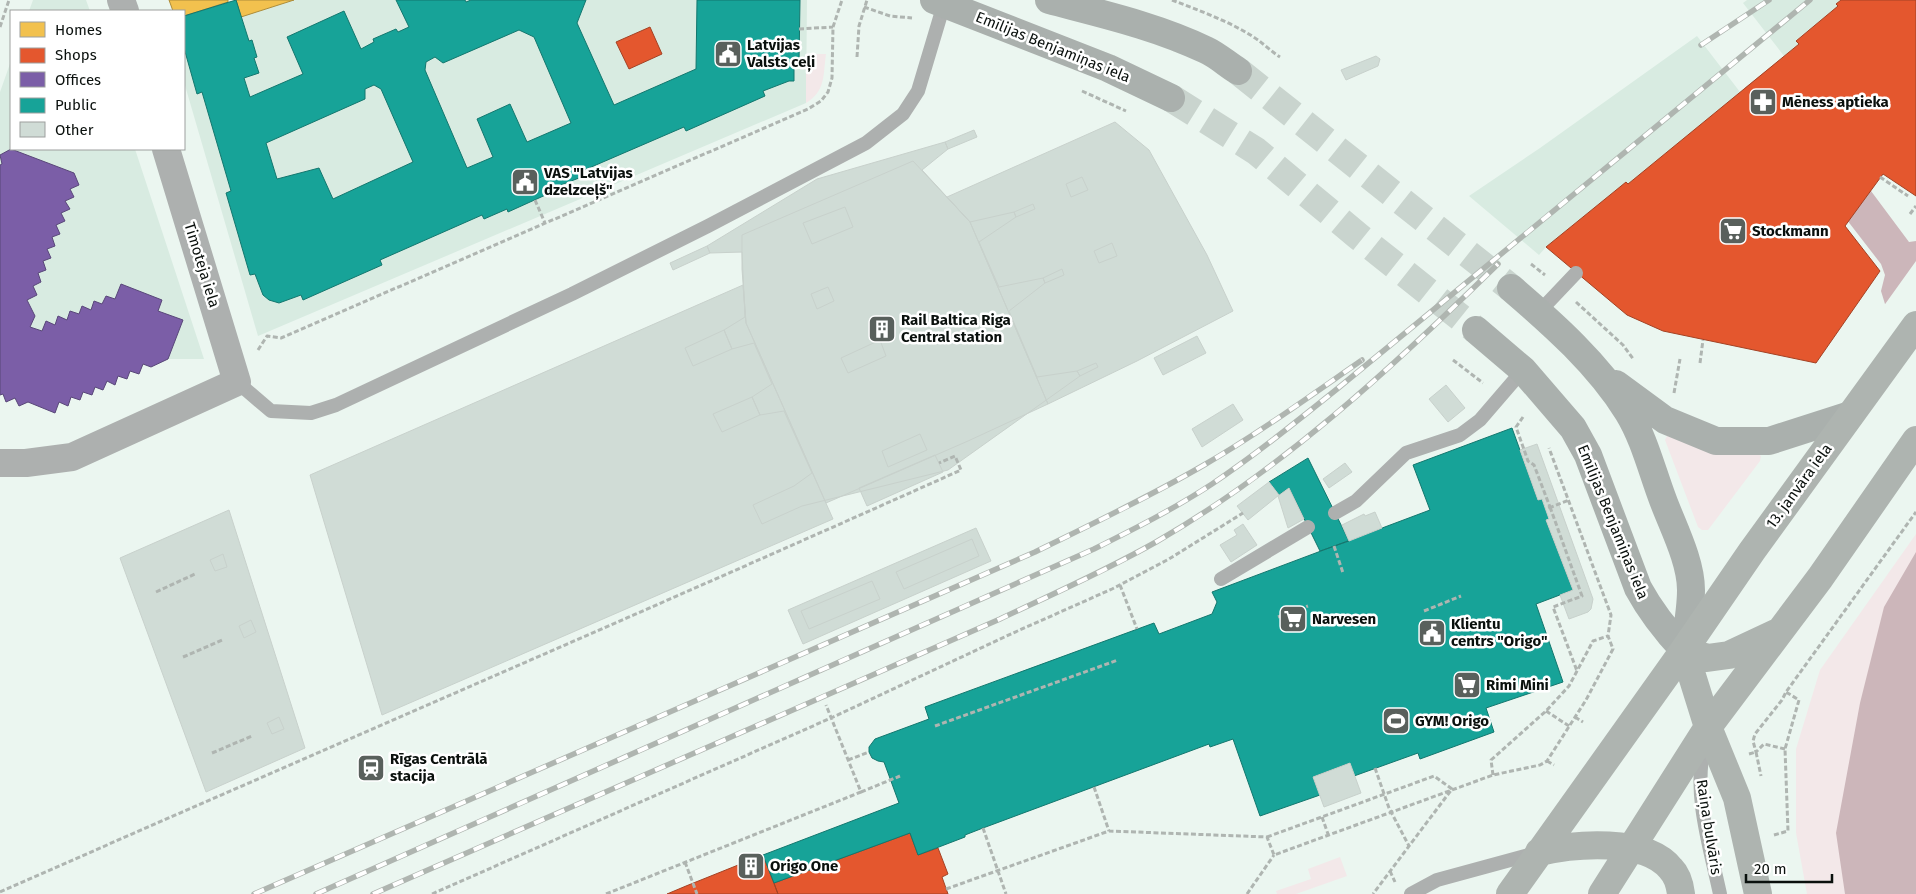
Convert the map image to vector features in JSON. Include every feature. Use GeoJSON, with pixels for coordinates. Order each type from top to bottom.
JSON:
{"type":"FeatureCollection","features":[{"type":"Feature","properties":{"kind":"main road","name":"13. janvāra iela"},"geometry":{"type":"LineString","coordinates":[[1510,894],[1684,650],[1752,551],[1916,325]]}},
{"type":"Feature","properties":{"kind":"main road"},"geometry":{"type":"LineString","coordinates":[[1602,894],[1708,727],[1820,578],[1916,440]]}},
{"type":"Feature","properties":{"kind":"main road"},"geometry":{"type":"LineString","coordinates":[[1684,650],[1707,658],[1730,656],[1780,631]]}},
{"type":"Feature","properties":{"kind":"main road"},"geometry":{"type":"LineString","coordinates":[[1684,650],[1708,727]]}},
{"type":"Feature","properties":{"kind":"main road","name":"Raiņa bulvāris"},"geometry":{"type":"LineString","coordinates":[[1708,727],[1737,798],[1758,894]]}},
{"type":"Feature","properties":{"kind":"main road"},"geometry":{"type":"LineString","coordinates":[[1539,852],[1593,846],[1631,848],[1655,855],[1672,869],[1682,894]]}},
{"type":"Feature","properties":{"kind":"street"},"geometry":{"type":"LineString","coordinates":[[1049,0],[1139,24],[1178,38],[1208,51],[1238,71]]}},
{"type":"Feature","properties":{"kind":"street","name":"Emīlijas Benjamiņas iela"},"geometry":{"type":"LineString","coordinates":[[939,2],[1108,68],[1171,98]]}},
{"type":"Feature","properties":{"kind":"street","name":"Timoteja iela"},"geometry":{"type":"LineString","coordinates":[[166,150],[237,382]]}},
{"type":"Feature","properties":{"kind":"street"},"geometry":{"type":"LineString","coordinates":[[1511,288],[1539,312],[1597,370],[1628,412],[1640,438],[1687,565],[1691,588],[1690,615],[1684,650]]}},
{"type":"Feature","properties":{"kind":"street","name":"Emīlijas Benjamiņas iela"},"geometry":{"type":"LineString","coordinates":[[1476,330],[1523,370],[1559,410],[1581,440],[1638,588],[1648,608],[1684,650]]}},
{"type":"Feature","properties":{"kind":"street"},"geometry":{"type":"LineString","coordinates":[[1597,370],[1665,420],[1716,441],[1769,441],[1850,415]]}},
{"type":"Feature","properties":{"kind":"street"},"geometry":{"type":"LineString","coordinates":[[0,463],[26,463],[72,457],[237,382]]}},
{"type":"Feature","properties":{"kind":"lane"},"geometry":{"type":"LineString","coordinates":[[237,382],[271,411],[311,413],[336,405],[572,294],[708,226],[866,143],[903,114],[918,91],[939,2]]}},
{"type":"Feature","properties":{"kind":"lane"},"geometry":{"type":"LineString","coordinates":[[1539,312],[1576,273]]}},
{"type":"Feature","properties":{"kind":"lane"},"geometry":{"type":"LineString","coordinates":[[1335,512],[1356,501],[1406,454],[1460,435],[1480,420],[1523,370]]}},
{"type":"Feature","properties":{"kind":"lane"},"geometry":{"type":"LineString","coordinates":[[1221,579],[1308,527]]}},
{"type":"Feature","properties":{"kind":"lane","name":"Raiņa bulvāris"},"geometry":{"type":"LineString","coordinates":[[1708,727],[1700,761],[1700,786],[1720,894]]}},
{"type":"Feature","properties":{"kind":"lane"},"geometry":{"type":"LineString","coordinates":[[1411,894],[1438,880],[1539,852]]}},
{"type":"Feature","properties":{"kind":"path"},"geometry":{"type":"LineString","coordinates":[[0,27],[9,0]]}},
{"type":"Feature","properties":{"kind":"path"},"geometry":{"type":"LineString","coordinates":[[267,336],[280,338],[821,102],[828,92],[832,78],[833,28],[842,0]]}},
{"type":"Feature","properties":{"kind":"path"},"geometry":{"type":"LineString","coordinates":[[857,57],[859,26],[867,0]]}},
{"type":"Feature","properties":{"kind":"path"},"geometry":{"type":"LineString","coordinates":[[1172,0],[1217,18],[1258,40],[1280,57]]}},
{"type":"Feature","properties":{"kind":"path"},"geometry":{"type":"LineString","coordinates":[[799,29],[833,28]]}},
{"type":"Feature","properties":{"kind":"path"},"geometry":{"type":"LineString","coordinates":[[1880,177],[1908,196]]}},
{"type":"Feature","properties":{"kind":"path"},"geometry":{"type":"LineString","coordinates":[[535,200],[545,223]]}},
{"type":"Feature","properties":{"kind":"path"},"geometry":{"type":"LineString","coordinates":[[1910,214],[1916,206]]}},
{"type":"Feature","properties":{"kind":"path"},"geometry":{"type":"LineString","coordinates":[[1532,264],[1623,345],[1633,359]]}},
{"type":"Feature","properties":{"kind":"path"},"geometry":{"type":"LineString","coordinates":[[1700,363],[1703,340]]}},
{"type":"Feature","properties":{"kind":"path"},"geometry":{"type":"LineString","coordinates":[[1675,385],[1680,359]]}},
{"type":"Feature","properties":{"kind":"path"},"geometry":{"type":"LineString","coordinates":[[1453,360],[1501,397]]}},
{"type":"Feature","properties":{"kind":"path"},"geometry":{"type":"LineString","coordinates":[[1529,423],[1523,417],[1516,427],[1528,461],[1534,465],[1548,508],[1582,596],[1553,607],[1577,671]]}},
{"type":"Feature","properties":{"kind":"path"},"geometry":{"type":"LineString","coordinates":[[1247,894],[1274,855],[1493,775],[1540,765],[1546,761],[1575,717],[1613,649],[1608,636],[1611,615],[1546,440]]}},
{"type":"Feature","properties":{"kind":"path"},"geometry":{"type":"LineString","coordinates":[[0,892],[385,722],[752,564],[961,470],[955,456],[938,463]]}},
{"type":"Feature","properties":{"kind":"path"},"geometry":{"type":"LineString","coordinates":[[1548,508],[1569,500]]}},
{"type":"Feature","properties":{"kind":"path"},"geometry":{"type":"LineString","coordinates":[[1760,772],[1753,740],[1755,734],[1782,700],[1916,512]]}},
{"type":"Feature","properties":{"kind":"path"},"geometry":{"type":"LineString","coordinates":[[432,894],[831,718],[1120,585],[1169,559],[1243,513]]}},
{"type":"Feature","properties":{"kind":"path"},"geometry":{"type":"LineString","coordinates":[[1334,546],[1344,573]]}},
{"type":"Feature","properties":{"kind":"path"},"geometry":{"type":"LineString","coordinates":[[156,592],[195,574]]}},
{"type":"Feature","properties":{"kind":"path"},"geometry":{"type":"LineString","coordinates":[[1120,585],[1137,629]]}},
{"type":"Feature","properties":{"kind":"path"},"geometry":{"type":"LineString","coordinates":[[1424,611],[1461,596]]}},
{"type":"Feature","properties":{"kind":"path"},"geometry":{"type":"LineString","coordinates":[[1278,617],[1308,606]]}},
{"type":"Feature","properties":{"kind":"path"},"geometry":{"type":"LineString","coordinates":[[1493,775],[1490,760],[1546,711],[1569,686],[1593,641],[1608,636]]}},
{"type":"Feature","properties":{"kind":"path"},"geometry":{"type":"LineString","coordinates":[[183,657],[222,640]]}},
{"type":"Feature","properties":{"kind":"path"},"geometry":{"type":"LineString","coordinates":[[935,726],[1118,660]]}},
{"type":"Feature","properties":{"kind":"path"},"geometry":{"type":"LineString","coordinates":[[1774,834],[1788,832],[1785,749],[1799,700],[1786,692]]}},
{"type":"Feature","properties":{"kind":"path"},"geometry":{"type":"LineString","coordinates":[[826,705],[861,792]]}},
{"type":"Feature","properties":{"kind":"path"},"geometry":{"type":"LineString","coordinates":[[1546,711],[1569,726]]}},
{"type":"Feature","properties":{"kind":"path"},"geometry":{"type":"LineString","coordinates":[[1575,717],[1583,722]]}},
{"type":"Feature","properties":{"kind":"path"},"geometry":{"type":"LineString","coordinates":[[212,753],[252,736]]}},
{"type":"Feature","properties":{"kind":"path"},"geometry":{"type":"LineString","coordinates":[[1747,754],[1756,752],[1764,744],[1785,749]]}},
{"type":"Feature","properties":{"kind":"path"},"geometry":{"type":"LineString","coordinates":[[848,760],[869,752]]}},
{"type":"Feature","properties":{"kind":"path"},"geometry":{"type":"LineString","coordinates":[[1546,761],[1554,766]]}},
{"type":"Feature","properties":{"kind":"path"},"geometry":{"type":"LineString","coordinates":[[1375,768],[1391,811],[1409,846]]}},
{"type":"Feature","properties":{"kind":"path"},"geometry":{"type":"LineString","coordinates":[[606,894],[900,776]]}},
{"type":"Feature","properties":{"kind":"path"},"geometry":{"type":"LineString","coordinates":[[946,889],[1109,831],[1267,837],[1434,776],[1452,789]]}},
{"type":"Feature","properties":{"kind":"path"},"geometry":{"type":"LineString","coordinates":[[1094,787],[1109,831]]}},
{"type":"Feature","properties":{"kind":"path"},"geometry":{"type":"LineString","coordinates":[[1373,894],[1452,789]]}},
{"type":"Feature","properties":{"kind":"path"},"geometry":{"type":"LineString","coordinates":[[1322,817],[1328,834]]}},
{"type":"Feature","properties":{"kind":"path"},"geometry":{"type":"LineString","coordinates":[[983,828],[1006,894]]}},
{"type":"Feature","properties":{"kind":"path"},"geometry":{"type":"LineString","coordinates":[[1267,837],[1274,855]]}},
{"type":"Feature","properties":{"kind":"path"},"geometry":{"type":"LineString","coordinates":[[685,862],[697,894]]}},
{"type":"Feature","properties":{"kind":"shaded area"},"geometry":{"type":"Polygon","coordinates":[[[33,0],[86,0],[90,10],[29,10],[33,0]]]}},
{"type":"Feature","properties":{"kind":"shaded area"},"geometry":{"type":"Polygon","coordinates":[[[238,0],[807,0],[806,103],[258,336],[185,85],[185,16],[238,0]]]}},
{"type":"Feature","properties":{"kind":"shaded area"},"geometry":{"type":"Polygon","coordinates":[[[1732,0],[1807,97],[1846,173],[1871,191],[1909,242],[1916,241],[1916,405],[1881,291],[1885,275],[1881,264],[1741,83],[1732,0]]]}},
{"type":"Feature","properties":{"kind":"shaded area"},"geometry":{"type":"Polygon","coordinates":[[[1747,0],[1841,0],[1837,4],[1838,6],[1796,40],[1799,44],[1784,56],[1743,3],[1747,0]]]}},
{"type":"Feature","properties":{"kind":"shaded area"},"geometry":{"type":"Polygon","coordinates":[[[1697,36],[1740,92],[1628,184],[1626,182],[1580,219],[1539,255],[1469,196],[1540,148],[1697,36]]]}},
{"type":"Feature","properties":{"kind":"shaded area"},"geometry":{"type":"Polygon","coordinates":[[[806,54],[826,54],[824,76],[820,88],[806,103],[806,54]]]}},
{"type":"Feature","properties":{"kind":"shaded area"},"geometry":{"type":"Polygon","coordinates":[[[10,64],[10,150],[135,150],[204,359],[168,359],[151,367],[143,364],[139,374],[130,371],[127,379],[118,376],[115,385],[107,382],[103,390],[95,387],[92,395],[83,392],[80,400],[71,397],[68,406],[60,402],[55,413],[28,402],[19,406],[15,398],[6,402],[3,394],[0,395],[0,92],[10,64]]]}},
{"type":"Feature","properties":{"kind":"shaded area"},"geometry":{"type":"Polygon","coordinates":[[[1671,434],[1756,453],[1761,456],[1760,461],[1708,530],[1702,530],[1698,527],[1665,440],[1671,434]]]}},
{"type":"Feature","properties":{"kind":"shaded area"},"geometry":{"type":"Polygon","coordinates":[[[1916,534],[1916,894],[1807,894],[1796,833],[1796,749],[1820,670],[1916,534]]]}},
{"type":"Feature","properties":{"kind":"shaded area"},"geometry":{"type":"Polygon","coordinates":[[[1916,552],[1916,894],[1845,894],[1836,833],[1860,703],[1884,607],[1916,552]]]}},
{"type":"Feature","properties":{"kind":"shaded area"},"geometry":{"type":"Polygon","coordinates":[[[1340,857],[1347,876],[1296,894],[1277,894],[1276,891],[1311,879],[1308,869],[1340,857]]]}},
{"type":"Feature","properties":{"kind":"pier"},"geometry":{"type":"Polygon","coordinates":[[[1673,0],[1735,0],[1781,59],[1742,90],[1673,0]]]}},
{"type":"Feature","properties":{"kind":"pier"},"geometry":{"type":"Polygon","coordinates":[[[1916,261],[1916,407],[1883,307],[1916,261]]]}},
{"type":"Feature","properties":{"kind":"building: Homes"},"geometry":{"type":"Polygon","coordinates":[[[169,0],[228,0],[228,2],[185,16],[185,10],[173,10],[169,0]]]}},
{"type":"Feature","properties":{"kind":"building: Homes"},"geometry":{"type":"Polygon","coordinates":[[[236,0],[294,0],[241,17],[236,0]]]}},
{"type":"Feature","properties":{"kind":"building: Shops"},"geometry":{"type":"Polygon","coordinates":[[[1841,0],[1916,0],[1916,196],[1883,174],[1845,226],[1880,271],[1816,363],[1663,331],[1627,315],[1546,247],[1626,182],[1628,184],[1799,44],[1796,41],[1838,6],[1836,4],[1841,0]]]}},
{"type":"Feature","properties":{"kind":"building: Shops"},"geometry":{"type":"Polygon","coordinates":[[[650,27],[662,54],[629,69],[616,42],[650,27]]]}},
{"type":"Feature","properties":{"kind":"building: Shops"},"geometry":{"type":"Polygon","coordinates":[[[910,833],[918,855],[938,848],[948,874],[942,877],[948,894],[778,894],[774,883],[910,833]]]}},
{"type":"Feature","properties":{"kind":"building: Shops","name":"Origo One"},"geometry":{"type":"Polygon","coordinates":[[[763,855],[778,894],[667,894],[686,886],[763,855]]]}},
{"type":"Feature","properties":{"kind":"building: Offices"},"geometry":{"type":"Polygon","coordinates":[[[10,150],[14,150],[74,173],[79,185],[70,189],[74,197],[65,201],[70,209],[61,213],[65,221],[56,225],[60,234],[52,237],[55,246],[47,249],[51,258],[43,261],[46,270],[38,273],[41,282],[33,286],[37,295],[27,300],[35,316],[30,327],[42,331],[46,321],[55,325],[58,316],[67,320],[70,311],[79,314],[82,306],[91,310],[94,301],[102,304],[106,296],[115,299],[121,284],[162,300],[158,311],[183,320],[168,359],[151,367],[143,364],[139,374],[130,371],[127,379],[118,376],[115,385],[107,381],[103,390],[95,387],[92,395],[83,392],[80,400],[71,397],[68,406],[59,402],[55,413],[28,402],[19,406],[15,398],[6,402],[3,394],[0,395],[0,165],[2,164],[0,155],[10,150]]]}},
{"type":"Feature","properties":{"kind":"building: Public"},"geometry":{"type":"Polygon","coordinates":[[[236,0],[249,41],[252,40],[257,57],[254,58],[259,73],[244,78],[250,97],[303,74],[287,37],[344,11],[361,49],[374,42],[373,39],[396,29],[398,32],[409,27],[396,0],[465,0],[466,2],[471,0],[586,0],[577,23],[614,105],[696,69],[697,0],[800,0],[799,63],[794,63],[794,81],[789,81],[763,91],[765,96],[686,131],[684,127],[582,171],[584,176],[561,185],[561,188],[508,212],[507,209],[484,219],[482,215],[380,260],[382,265],[303,300],[301,295],[279,303],[269,300],[263,295],[255,274],[250,275],[226,193],[231,191],[202,92],[197,94],[185,52],[185,16],[236,0]],[[519,30],[443,63],[435,57],[426,62],[425,70],[467,168],[493,157],[477,119],[510,104],[527,142],[571,123],[534,37],[519,30]],[[374,85],[365,89],[365,99],[266,143],[277,179],[319,168],[333,199],[413,162],[381,89],[374,85]]]}},
{"type":"Feature","properties":{"kind":"building: Public"},"geometry":{"type":"Polygon","coordinates":[[[1512,428],[1538,500],[1542,499],[1546,509],[1549,519],[1546,520],[1573,590],[1536,604],[1563,682],[1486,708],[1494,732],[1420,759],[1418,753],[1354,776],[1350,763],[1313,777],[1320,795],[1260,816],[1233,739],[1210,747],[1209,744],[983,828],[918,855],[910,833],[774,883],[763,855],[899,803],[884,762],[872,758],[869,747],[875,739],[929,719],[925,707],[1154,623],[1159,634],[1212,614],[1217,602],[1212,592],[1430,510],[1413,465],[1512,428]]]}},
{"type":"Feature","properties":{"kind":"building: Public"},"geometry":{"type":"Polygon","coordinates":[[[1308,458],[1349,541],[1320,551],[1289,488],[1279,495],[1269,482],[1308,458]]]}},
{"type":"Feature","properties":{"kind":"building: Other"},"geometry":{"type":"Polygon","coordinates":[[[1376,56],[1380,59],[1378,66],[1346,80],[1341,70],[1376,56]]]}},
{"type":"Feature","properties":{"kind":"building: Other"},"geometry":{"type":"Polygon","coordinates":[[[1115,122],[1149,150],[1207,255],[1233,311],[1137,361],[1048,404],[970,222],[947,197],[1115,122]]]}},
{"type":"Feature","properties":{"kind":"building: Other"},"geometry":{"type":"Polygon","coordinates":[[[974,130],[977,137],[948,149],[945,142],[974,130]]]}},
{"type":"Feature","properties":{"kind":"building: Other","name":"Rail Baltica Riga Central station"},"geometry":{"type":"Polygon","coordinates":[[[945,142],[948,149],[922,170],[970,222],[1014,212],[1016,217],[979,242],[999,287],[1043,278],[1045,283],[1009,311],[1037,377],[1077,371],[1080,376],[948,470],[802,506],[762,524],[753,505],[794,486],[812,473],[784,411],[760,415],[752,397],[772,384],[754,343],[732,349],[724,330],[745,317],[742,252],[710,253],[707,246],[817,179],[945,142]]]}},
{"type":"Feature","properties":{"kind":"building: Other","name":"Rail Baltica Riga Central station"},"geometry":{"type":"Polygon","coordinates":[[[913,161],[970,222],[1048,404],[826,503],[746,323],[742,269],[742,235],[913,161]]]}},
{"type":"Feature","properties":{"kind":"building: Other"},"geometry":{"type":"Polygon","coordinates":[[[1082,177],[1088,190],[1071,197],[1066,184],[1082,177]]]}},
{"type":"Feature","properties":{"kind":"building: Other"},"geometry":{"type":"Polygon","coordinates":[[[1033,204],[1035,209],[1016,217],[1014,212],[1033,204]]]}},
{"type":"Feature","properties":{"kind":"building: Other"},"geometry":{"type":"Polygon","coordinates":[[[845,207],[853,227],[812,244],[803,223],[845,207]]]}},
{"type":"Feature","properties":{"kind":"building: Other"},"geometry":{"type":"Polygon","coordinates":[[[1112,243],[1117,256],[1099,263],[1094,251],[1112,243]]]}},
{"type":"Feature","properties":{"kind":"building: Other"},"geometry":{"type":"Polygon","coordinates":[[[707,246],[710,253],[673,270],[670,263],[707,246]]]}},
{"type":"Feature","properties":{"kind":"building: Other"},"geometry":{"type":"Polygon","coordinates":[[[1062,269],[1064,275],[1045,283],[1043,278],[1062,269]]]}},
{"type":"Feature","properties":{"kind":"building: Other"},"geometry":{"type":"Polygon","coordinates":[[[743,285],[746,323],[833,519],[382,715],[310,475],[743,285]]]}},
{"type":"Feature","properties":{"kind":"building: Other"},"geometry":{"type":"Polygon","coordinates":[[[828,287],[834,301],[817,309],[811,294],[828,287]]]}},
{"type":"Feature","properties":{"kind":"building: Other"},"geometry":{"type":"Polygon","coordinates":[[[724,330],[732,349],[693,366],[685,348],[724,330]]]}},
{"type":"Feature","properties":{"kind":"building: Other"},"geometry":{"type":"Polygon","coordinates":[[[1197,336],[1206,353],[1163,375],[1154,358],[1197,336]]]}},
{"type":"Feature","properties":{"kind":"building: Other"},"geometry":{"type":"Polygon","coordinates":[[[880,340],[886,356],[848,373],[841,358],[880,340]]]}},
{"type":"Feature","properties":{"kind":"building: Other"},"geometry":{"type":"Polygon","coordinates":[[[1096,363],[1098,367],[1080,376],[1077,371],[1096,363]]]}},
{"type":"Feature","properties":{"kind":"building: Other"},"geometry":{"type":"Polygon","coordinates":[[[1446,385],[1465,408],[1448,422],[1429,399],[1446,385]]]}},
{"type":"Feature","properties":{"kind":"building: Other"},"geometry":{"type":"Polygon","coordinates":[[[752,397],[760,415],[722,432],[713,414],[752,397]]]}},
{"type":"Feature","properties":{"kind":"building: Other"},"geometry":{"type":"Polygon","coordinates":[[[1233,404],[1243,420],[1202,447],[1192,429],[1233,404]]]}},
{"type":"Feature","properties":{"kind":"building: Other"},"geometry":{"type":"Polygon","coordinates":[[[920,434],[927,450],[888,467],[882,451],[920,434]]]}},
{"type":"Feature","properties":{"kind":"building: Other"},"geometry":{"type":"Polygon","coordinates":[[[1537,444],[1593,599],[1591,609],[1588,612],[1569,619],[1560,595],[1573,590],[1546,520],[1549,519],[1542,499],[1538,500],[1520,450],[1537,444]]]}},
{"type":"Feature","properties":{"kind":"building: Other"},"geometry":{"type":"Polygon","coordinates":[[[935,455],[943,472],[867,506],[859,488],[935,455]]]}},
{"type":"Feature","properties":{"kind":"building: Other"},"geometry":{"type":"Polygon","coordinates":[[[1345,463],[1352,472],[1329,488],[1323,479],[1345,463]]]}},
{"type":"Feature","properties":{"kind":"building: Other"},"geometry":{"type":"Polygon","coordinates":[[[1269,482],[1279,495],[1248,520],[1237,506],[1269,482]]]}},
{"type":"Feature","properties":{"kind":"building: Other"},"geometry":{"type":"Polygon","coordinates":[[[1289,488],[1304,519],[1288,528],[1278,496],[1289,488]]]}},
{"type":"Feature","properties":{"kind":"building: Other"},"geometry":{"type":"Polygon","coordinates":[[[229,510],[305,748],[206,792],[120,558],[229,510]]]}},
{"type":"Feature","properties":{"kind":"building: Other"},"geometry":{"type":"Polygon","coordinates":[[[1375,512],[1382,528],[1349,541],[1342,525],[1364,514],[1365,516],[1375,512]]]}},
{"type":"Feature","properties":{"kind":"building: Other"},"geometry":{"type":"Polygon","coordinates":[[[1243,524],[1257,545],[1231,562],[1220,545],[1237,535],[1234,530],[1243,524]]]}},
{"type":"Feature","properties":{"kind":"building: Other"},"geometry":{"type":"Polygon","coordinates":[[[976,528],[991,561],[803,644],[788,610],[976,528]]]}},
{"type":"Feature","properties":{"kind":"building: Other"},"geometry":{"type":"Polygon","coordinates":[[[972,539],[979,556],[904,589],[896,572],[972,539]]]}},
{"type":"Feature","properties":{"kind":"building: Other"},"geometry":{"type":"Polygon","coordinates":[[[223,554],[227,567],[215,571],[210,560],[223,554]]]}},
{"type":"Feature","properties":{"kind":"building: Other"},"geometry":{"type":"Polygon","coordinates":[[[872,581],[880,599],[809,629],[801,611],[872,581]]]}},
{"type":"Feature","properties":{"kind":"building: Other"},"geometry":{"type":"Polygon","coordinates":[[[251,620],[256,632],[244,638],[239,626],[251,620]]]}},
{"type":"Feature","properties":{"kind":"building: Other"},"geometry":{"type":"Polygon","coordinates":[[[279,717],[284,729],[272,734],[267,723],[279,717]]]}},
{"type":"Feature","properties":{"kind":"building: Other"},"geometry":{"type":"Polygon","coordinates":[[[1350,763],[1361,793],[1324,807],[1313,777],[1350,763]]]}},
{"type":"Feature","properties":{"kind":"tunnel"},"geometry":{"type":"LineString","coordinates":[[1238,71],[1511,288]]}},
{"type":"Feature","properties":{"kind":"tunnel"},"geometry":{"type":"LineString","coordinates":[[1171,98],[1256,151],[1358,236],[1476,330]]}},
{"type":"Feature","properties":{"kind":"railway"},"geometry":{"type":"LineString","coordinates":[[1701,45],[1769,0]]}},
{"type":"Feature","properties":{"kind":"railway"},"geometry":{"type":"LineString","coordinates":[[316,894],[1094,549],[1183,502],[1244,462],[1322,401],[1810,0]]}},
{"type":"Feature","properties":{"kind":"railway"},"geometry":{"type":"LineString","coordinates":[[373,894],[1000,619],[1137,553],[1203,513],[1293,449],[1377,378],[1498,264]]}},
{"type":"Feature","properties":{"kind":"railway"},"geometry":{"type":"LineString","coordinates":[[254,894],[1035,552],[1204,465],[1264,427],[1362,360]]}},
{"type":"Feature","properties":{"kind":"place","name":"Latvijas Valsts ceļi"},"geometry":{"type":"Point","coordinates":[728,54]}},
{"type":"Feature","properties":{"kind":"place","name":"Mēness aptieka"},"geometry":{"type":"Point","coordinates":[1763,102]}},
{"type":"Feature","properties":{"kind":"place","name":"VAS \"Latvijas dzelzceļš\""},"geometry":{"type":"Point","coordinates":[525,182]}},
{"type":"Feature","properties":{"kind":"place","name":"Stockmann"},"geometry":{"type":"Point","coordinates":[1733,231]}},
{"type":"Feature","properties":{"kind":"place","name":"Rail Baltica Riga Central station"},"geometry":{"type":"Point","coordinates":[882,329]}},
{"type":"Feature","properties":{"kind":"place","name":"Narvesen"},"geometry":{"type":"Point","coordinates":[1293,619]}},
{"type":"Feature","properties":{"kind":"place","name":"Klientu centrs \"Origo\""},"geometry":{"type":"Point","coordinates":[1432,633]}},
{"type":"Feature","properties":{"kind":"place","name":"Rimi Mini"},"geometry":{"type":"Point","coordinates":[1467,685]}},
{"type":"Feature","properties":{"kind":"place","name":"GYM! Origo"},"geometry":{"type":"Point","coordinates":[1396,721]}},
{"type":"Feature","properties":{"kind":"place","name":"Rīgas Centrālā stacija"},"geometry":{"type":"Point","coordinates":[371,768]}},
{"type":"Feature","properties":{"kind":"place","name":"Origo One"},"geometry":{"type":"Point","coordinates":[751,866]}}]}
